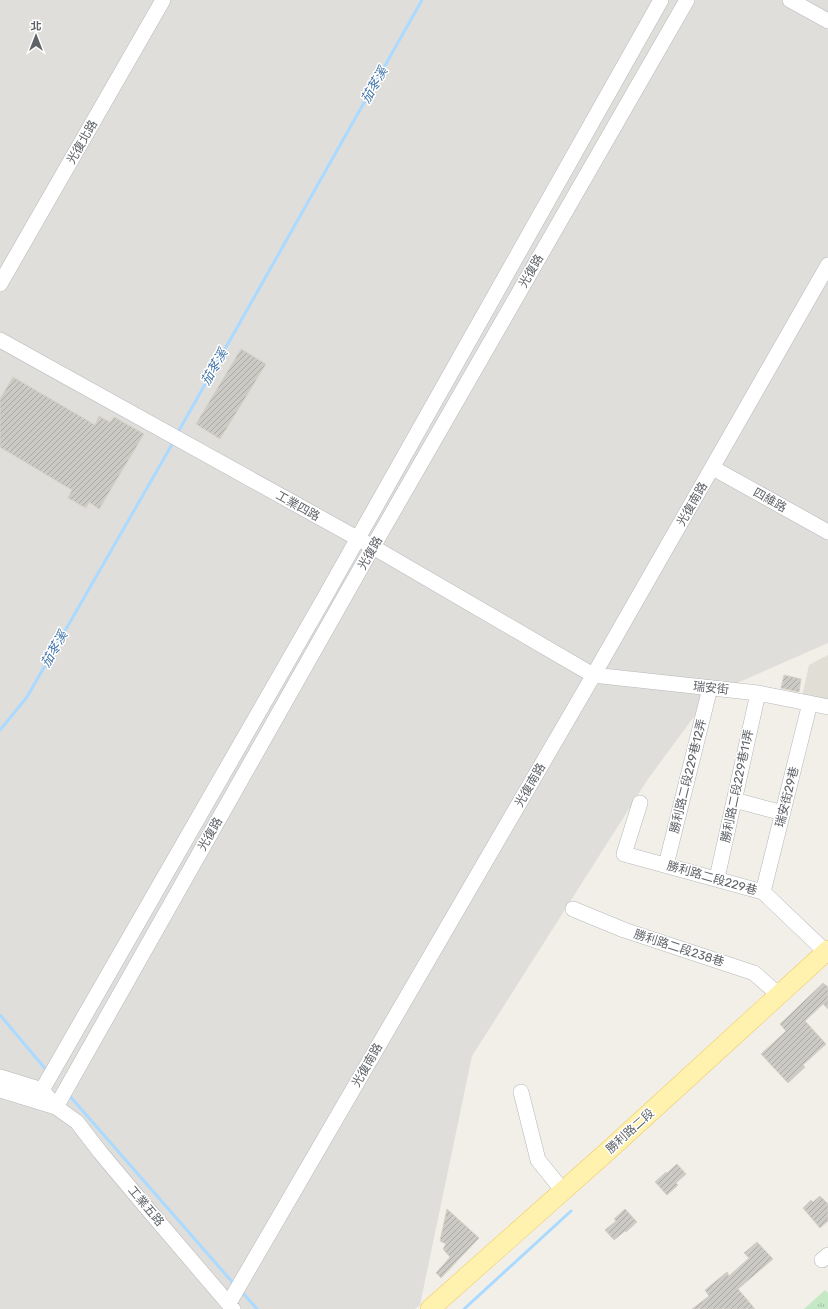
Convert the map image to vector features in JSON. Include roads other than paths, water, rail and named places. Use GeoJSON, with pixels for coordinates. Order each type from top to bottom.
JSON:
{"type":"FeatureCollection","features":[{"type":"Feature","properties":{"kind":"main road","name":"勝利路二段"},"geometry":{"type":"LineString","coordinates":[[430,1309],[563,1191],[827,951]]}},
{"type":"Feature","properties":{"kind":"street","name":"光復北路"},"geometry":{"type":"LineString","coordinates":[[0,284],[163,0]]}},
{"type":"Feature","properties":{"kind":"street","name":"光復路"},"geometry":{"type":"LineString","coordinates":[[42,1090],[200,817],[662,0]]}},
{"type":"Feature","properties":{"kind":"street","name":"光復路"},"geometry":{"type":"LineString","coordinates":[[56,1107],[373,547],[687,0]]}},
{"type":"Feature","properties":{"kind":"street"},"geometry":{"type":"LineString","coordinates":[[790,0],[828,21]]}},
{"type":"Feature","properties":{"kind":"street","name":"光復南路"},"geometry":{"type":"LineString","coordinates":[[231,1306],[248,1270],[593,676],[828,265]]}},
{"type":"Feature","properties":{"kind":"street","name":"工業四路"},"geometry":{"type":"LineString","coordinates":[[0,340],[373,547],[593,676]]}},
{"type":"Feature","properties":{"kind":"street","name":"四維路"},"geometry":{"type":"LineString","coordinates":[[713,468],[828,532]]}},
{"type":"Feature","properties":{"kind":"street","name":"瑞安街"},"geometry":{"type":"LineString","coordinates":[[593,676],[758,693],[828,707]]}},
{"type":"Feature","properties":{"kind":"street","name":"勝利路二段229巷12弄"},"geometry":{"type":"LineString","coordinates":[[666,865],[710,688]]}},
{"type":"Feature","properties":{"kind":"street","name":"勝利路二段229巷11弄"},"geometry":{"type":"LineString","coordinates":[[717,878],[758,693]]}},
{"type":"Feature","properties":{"kind":"street","name":"瑞安街29巷"},"geometry":{"type":"LineString","coordinates":[[763,892],[810,703]]}},
{"type":"Feature","properties":{"kind":"street"},"geometry":{"type":"LineString","coordinates":[[734,800],[783,813]]}},
{"type":"Feature","properties":{"kind":"street","name":"勝利路二段229巷"},"geometry":{"type":"LineString","coordinates":[[640,803],[624,854],[717,878],[763,892],[827,951]]}},
{"type":"Feature","properties":{"kind":"street","name":"勝利路二段238巷"},"geometry":{"type":"LineString","coordinates":[[573,909],[624,930],[754,973],[779,995]]}},
{"type":"Feature","properties":{"kind":"street"},"geometry":{"type":"LineString","coordinates":[[0,1077],[42,1090]]}},
{"type":"Feature","properties":{"kind":"street","name":"工業五路"},"geometry":{"type":"LineString","coordinates":[[0,1090],[56,1107]]}},
{"type":"Feature","properties":{"kind":"street","name":"工業五路"},"geometry":{"type":"LineString","coordinates":[[42,1090],[56,1107],[77,1122],[146,1207],[231,1306]]}},
{"type":"Feature","properties":{"kind":"street"},"geometry":{"type":"LineString","coordinates":[[521,1092],[538,1160],[563,1191]]}},
{"type":"Feature","properties":{"kind":"waterway","name":"茄苳溪"},"geometry":{"type":"LineString","coordinates":[[177,434],[422,0]]}},
{"type":"Feature","properties":{"kind":"waterway","name":"茄苳溪"},"geometry":{"type":"LineString","coordinates":[[0,730],[27,697],[174,441]]}},
{"type":"Feature","properties":{"kind":"waterway"},"geometry":{"type":"LineString","coordinates":[[0,1015],[48,1072]]}},
{"type":"Feature","properties":{"kind":"waterway"},"geometry":{"type":"LineString","coordinates":[[68,1094],[234,1284]]}},
{"type":"Feature","properties":{"kind":"waterway"},"geometry":{"type":"LineString","coordinates":[[464,1309],[571,1211]]}},
{"type":"Feature","properties":{"kind":"waterway"},"geometry":{"type":"LineString","coordinates":[[241,1291],[257,1309]]}}]}
